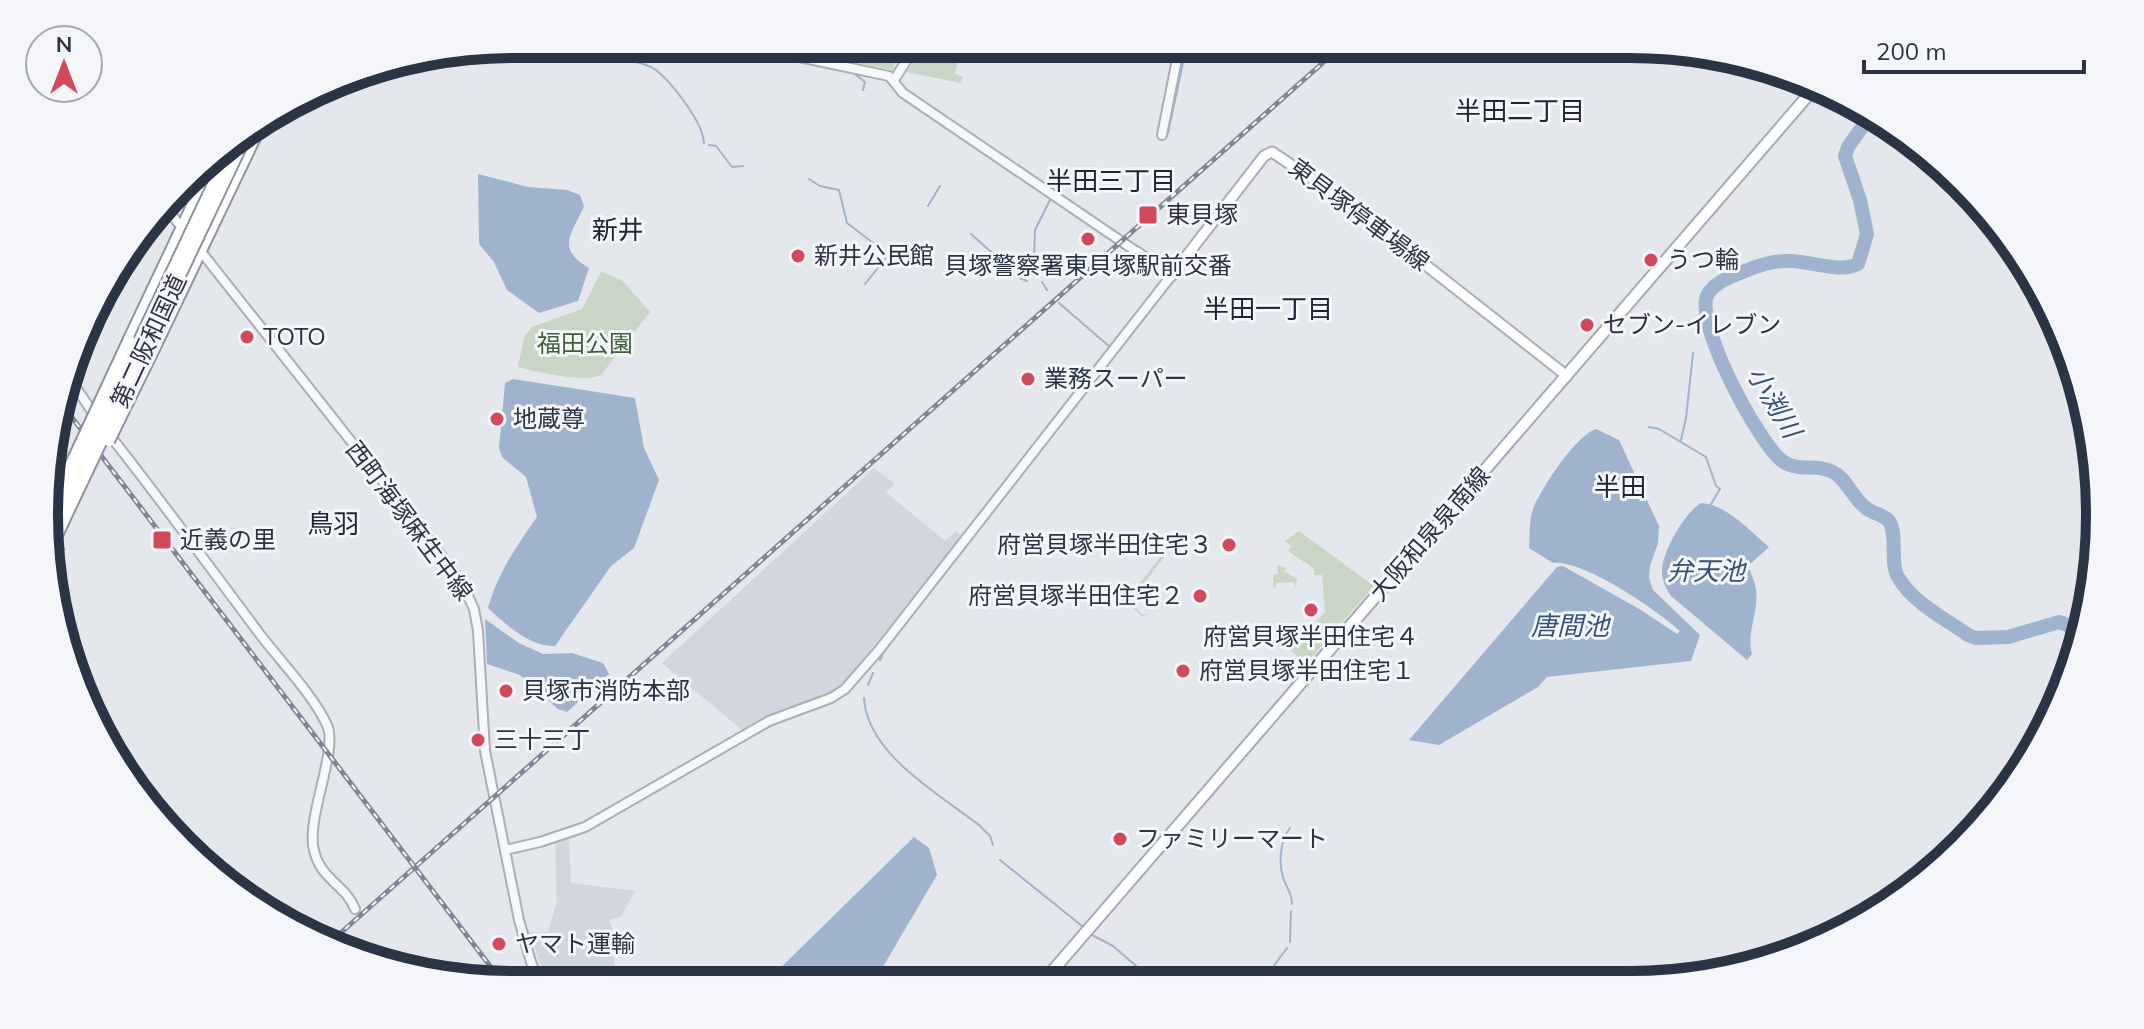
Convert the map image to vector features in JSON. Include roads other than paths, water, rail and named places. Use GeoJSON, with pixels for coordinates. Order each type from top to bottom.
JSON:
{"type":"FeatureCollection","features":[{"type":"Feature","properties":{"kind":"main road","name":"大阪和泉泉南線"},"geometry":{"type":"LineString","coordinates":[[1052,971],[1808,95]]}},
{"type":"Feature","properties":{"kind":"main road"},"geometry":{"type":"LineString","coordinates":[[59,544],[254,140]]}},
{"type":"Feature","properties":{"kind":"main road","name":"第二阪和国道"},"geometry":{"type":"LineString","coordinates":[[59,532],[239,150]]}},
{"type":"Feature","properties":{"kind":"main road","name":"東貝塚停車場線"},"geometry":{"type":"LineString","coordinates":[[1171,276],[1264,156],[1272,152],[1339,197],[1567,376]]}},
{"type":"Feature","properties":{"kind":"main road","name":"第二阪和国道"},"geometry":{"type":"LineString","coordinates":[[58,512],[223,164]]}},
{"type":"Feature","properties":{"kind":"main road"},"geometry":{"type":"LineString","coordinates":[[59,490],[204,180]]}},
{"type":"Feature","properties":{"kind":"main road"},"geometry":{"type":"LineString","coordinates":[[1137,252],[1171,276]]}},
{"type":"Feature","properties":{"kind":"street"},"geometry":{"type":"LineString","coordinates":[[805,58],[882,74],[894,80],[903,93],[1137,252]]}},
{"type":"Feature","properties":{"kind":"street"},"geometry":{"type":"LineString","coordinates":[[894,80],[908,58]]}},
{"type":"Feature","properties":{"kind":"street"},"geometry":{"type":"LineString","coordinates":[[1162,135],[1177,58]]}},
{"type":"Feature","properties":{"kind":"street","name":"西町海塚麻生中線"},"geometry":{"type":"LineString","coordinates":[[171,214],[468,593],[478,631],[485,751],[526,945],[535,971]]}},
{"type":"Feature","properties":{"kind":"street"},"geometry":{"type":"LineString","coordinates":[[505,850],[585,827],[769,721],[812,707],[845,689],[879,650],[1171,276]]}},
{"type":"Feature","properties":{"kind":"street"},"geometry":{"type":"LineString","coordinates":[[76,387],[328,726],[330,740],[315,808],[313,843],[322,872],[352,902],[355,909]]}},
{"type":"Feature","properties":{"kind":"water"},"geometry":{"type":"Polygon","coordinates":[[[478,174],[528,187],[567,190],[580,195],[584,206],[571,233],[569,247],[572,254],[589,268],[578,301],[539,313],[507,290],[494,262],[479,244],[478,174]]]}},
{"type":"Feature","properties":{"kind":"water"},"geometry":{"type":"Polygon","coordinates":[[[513,379],[635,398],[644,448],[659,480],[634,548],[611,566],[555,646],[528,639],[488,608],[502,572],[537,517],[526,477],[502,457],[499,448],[505,383],[513,379]]]}},
{"type":"Feature","properties":{"kind":"water","name":"唐間池"},"geometry":{"type":"Polygon","coordinates":[[[1596,429],[1619,440],[1659,526],[1649,578],[1653,590],[1700,635],[1691,661],[1547,677],[1538,687],[1439,745],[1409,740],[1557,567],[1563,566],[1677,634],[1680,631],[1655,611],[1601,577],[1566,564],[1553,563],[1529,548],[1532,514],[1543,489],[1569,452],[1596,429]]]}},
{"type":"Feature","properties":{"kind":"water","name":"弁天池"},"geometry":{"type":"Polygon","coordinates":[[[1701,503],[1729,513],[1769,547],[1748,566],[1755,584],[1756,598],[1752,654],[1747,660],[1671,596],[1664,581],[1663,563],[1670,544],[1688,515],[1701,503]]]}},
{"type":"Feature","properties":{"kind":"water"},"geometry":{"type":"Polygon","coordinates":[[[485,619],[519,643],[543,654],[572,653],[603,663],[609,674],[567,712],[558,709],[520,675],[487,664],[485,619]]]}},
{"type":"Feature","properties":{"kind":"water"},"geometry":{"type":"Polygon","coordinates":[[[914,837],[929,848],[937,875],[881,971],[777,971],[914,837]]]}},
{"type":"Feature","properties":{"kind":"waterway"},"geometry":{"type":"LineString","coordinates":[[592,58],[595,61],[626,60],[656,70],[686,104],[704,143]]}},
{"type":"Feature","properties":{"kind":"waterway"},"geometry":{"type":"LineString","coordinates":[[1168,133],[1184,58]]}},
{"type":"Feature","properties":{"kind":"waterway"},"geometry":{"type":"LineString","coordinates":[[855,74],[865,82],[863,90]]}},
{"type":"Feature","properties":{"kind":"waterway","name":"小渕川"},"geometry":{"type":"LineString","coordinates":[[1865,123],[1845,156],[1860,200],[1867,234],[1858,264],[1835,267],[1778,261],[1723,280],[1709,292],[1706,306],[1717,351],[1757,429],[1781,460],[1793,466],[1833,472],[1861,504],[1887,519],[1893,530],[1895,571],[1904,586],[1920,602],[1976,638],[2008,637],[2059,622],[2071,629]]}},
{"type":"Feature","properties":{"kind":"waterway"},"geometry":{"type":"LineString","coordinates":[[709,145],[716,146],[732,167],[743,166]]}},
{"type":"Feature","properties":{"kind":"waterway"},"geometry":{"type":"LineString","coordinates":[[809,179],[820,186],[839,190],[847,223],[885,252],[885,259],[865,284]]}},
{"type":"Feature","properties":{"kind":"waterway"},"geometry":{"type":"LineString","coordinates":[[928,206],[940,186]]}},
{"type":"Feature","properties":{"kind":"waterway"},"geometry":{"type":"LineString","coordinates":[[1034,261],[1035,230],[1051,198]]}},
{"type":"Feature","properties":{"kind":"waterway"},"geometry":{"type":"LineString","coordinates":[[971,234],[1027,281]]}},
{"type":"Feature","properties":{"kind":"waterway"},"geometry":{"type":"LineString","coordinates":[[1042,282],[1047,290]]}},
{"type":"Feature","properties":{"kind":"waterway"},"geometry":{"type":"LineString","coordinates":[[1059,303],[1110,347]]}},
{"type":"Feature","properties":{"kind":"waterway"},"geometry":{"type":"LineString","coordinates":[[1681,440],[1693,353]]}},
{"type":"Feature","properties":{"kind":"waterway"},"geometry":{"type":"LineString","coordinates":[[1649,427],[1659,429],[1706,457],[1716,486],[1720,489],[1711,504]]}},
{"type":"Feature","properties":{"kind":"waterway"},"geometry":{"type":"LineString","coordinates":[[880,660],[885,649]]}},
{"type":"Feature","properties":{"kind":"waterway"},"geometry":{"type":"LineString","coordinates":[[868,685],[873,673]]}},
{"type":"Feature","properties":{"kind":"waterway"},"geometry":{"type":"LineString","coordinates":[[864,698],[868,718],[891,755],[926,786],[979,825],[990,836],[993,845]]}},
{"type":"Feature","properties":{"kind":"waterway"},"geometry":{"type":"LineString","coordinates":[[1290,828],[1282,846],[1281,860],[1282,874],[1292,904]]}},
{"type":"Feature","properties":{"kind":"waterway"},"geometry":{"type":"LineString","coordinates":[[1000,860],[1082,926]]}},
{"type":"Feature","properties":{"kind":"waterway"},"geometry":{"type":"LineString","coordinates":[[1290,942],[1291,911]]}},
{"type":"Feature","properties":{"kind":"waterway"},"geometry":{"type":"LineString","coordinates":[[1092,935],[1113,946],[1142,971]]}},
{"type":"Feature","properties":{"kind":"waterway"},"geometry":{"type":"LineString","coordinates":[[1270,971],[1287,948]]}},
{"type":"Feature","properties":{"kind":"waterway"},"geometry":{"type":"LineString","coordinates":[[480,970],[496,967],[509,971]]}},
{"type":"Feature","properties":{"kind":"railway"},"geometry":{"type":"LineString","coordinates":[[338,935],[1328,58]]}},
{"type":"Feature","properties":{"kind":"railway"},"geometry":{"type":"LineString","coordinates":[[70,414],[493,970]]}},
{"type":"Feature","properties":{"kind":"place","name":"東貝塚"},"geometry":{"type":"Point","coordinates":[1148,215]}},
{"type":"Feature","properties":{"kind":"place","name":"貝塚警察署東貝塚駅前交番"},"geometry":{"type":"Point","coordinates":[1088,239]}},
{"type":"Feature","properties":{"kind":"place","name":"新井公民館"},"geometry":{"type":"Point","coordinates":[798,256]}},
{"type":"Feature","properties":{"kind":"place","name":"うつ輪"},"geometry":{"type":"Point","coordinates":[1651,260]}},
{"type":"Feature","properties":{"kind":"place","name":"セブン-イレブン"},"geometry":{"type":"Point","coordinates":[1587,325]}},
{"type":"Feature","properties":{"kind":"place","name":"TOTO"},"geometry":{"type":"Point","coordinates":[247,337]}},
{"type":"Feature","properties":{"kind":"place","name":"業務スーパー"},"geometry":{"type":"Point","coordinates":[1028,379]}},
{"type":"Feature","properties":{"kind":"place","name":"地蔵尊"},"geometry":{"type":"Point","coordinates":[497,419]}},
{"type":"Feature","properties":{"kind":"place","name":"近義の里"},"geometry":{"type":"Point","coordinates":[162,540]}},
{"type":"Feature","properties":{"kind":"place","name":"府営貝塚半田住宅３"},"geometry":{"type":"Point","coordinates":[1229,545]}},
{"type":"Feature","properties":{"kind":"place","name":"府営貝塚半田住宅２"},"geometry":{"type":"Point","coordinates":[1200,596]}},
{"type":"Feature","properties":{"kind":"place","name":"府営貝塚半田住宅４"},"geometry":{"type":"Point","coordinates":[1311,610]}},
{"type":"Feature","properties":{"kind":"place","name":"府営貝塚半田住宅１"},"geometry":{"type":"Point","coordinates":[1183,671]}},
{"type":"Feature","properties":{"kind":"place","name":"貝塚市消防本部"},"geometry":{"type":"Point","coordinates":[506,691]}},
{"type":"Feature","properties":{"kind":"place","name":"三十三丁"},"geometry":{"type":"Point","coordinates":[478,740]}},
{"type":"Feature","properties":{"kind":"place","name":"ファミリーマート"},"geometry":{"type":"Point","coordinates":[1120,839]}},
{"type":"Feature","properties":{"kind":"place","name":"ヤマト運輸"},"geometry":{"type":"Point","coordinates":[499,944]}},
{"type":"Feature","properties":{"kind":"district","name":"半田二丁目"},"geometry":{"type":"Point","coordinates":[1520,111]}},
{"type":"Feature","properties":{"kind":"district","name":"半田三丁目"},"geometry":{"type":"Point","coordinates":[1111,181]}},
{"type":"Feature","properties":{"kind":"district","name":"新井"},"geometry":{"type":"Point","coordinates":[618,230]}},
{"type":"Feature","properties":{"kind":"district","name":"半田一丁目"},"geometry":{"type":"Point","coordinates":[1268,309]}},
{"type":"Feature","properties":{"kind":"district","name":"半田"},"geometry":{"type":"Point","coordinates":[1620,487]}},
{"type":"Feature","properties":{"kind":"district","name":"鳥羽"},"geometry":{"type":"Point","coordinates":[333,524]}},
{"type":"Feature","properties":{"kind":"park label","name":"福田公園"},"geometry":{"type":"Point","coordinates":[585,344]}}]}
